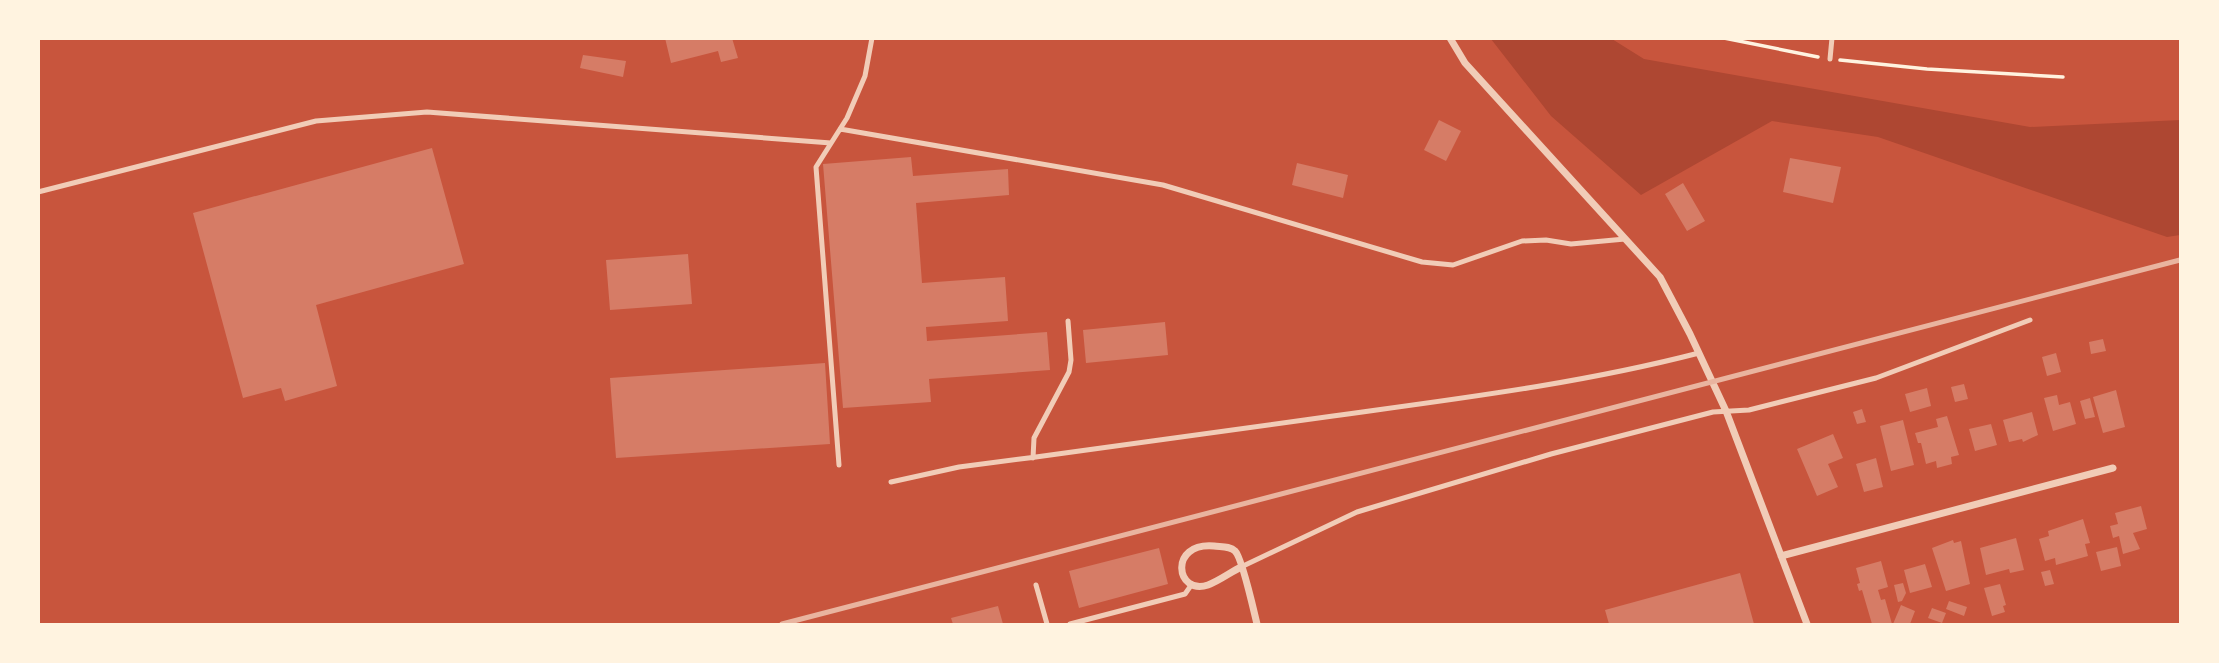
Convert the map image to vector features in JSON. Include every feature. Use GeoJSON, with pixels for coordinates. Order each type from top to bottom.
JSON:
{"type":"FeatureCollection","features":[{"type":"Feature","properties":{"kind":"street"},"geometry":{"type":"LineString","coordinates":[[1450,38],[1465,63],[1660,277],[1726,411],[1807,625]]}},
{"type":"Feature","properties":{"kind":"street"},"geometry":{"type":"LineString","coordinates":[[1781,556],[2113,468]]}},
{"type":"Feature","properties":{"kind":"street"},"geometry":{"type":"LineString","coordinates":[[1241,567],[1208,585],[1198,587],[1184,579],[1181,571],[1185,555],[1198,546],[1229,548],[1238,555],[1257,625]]}},
{"type":"Feature","properties":{"kind":"lane"},"geometry":{"type":"LineString","coordinates":[[839,465],[816,167],[840,129],[865,76],[872,38]]}},
{"type":"Feature","properties":{"kind":"lane"},"geometry":{"type":"LineString","coordinates":[[1830,59],[1832,38]]}},
{"type":"Feature","properties":{"kind":"lane"},"geometry":{"type":"LineString","coordinates":[[38,192],[316,121],[427,112],[831,143]]}},
{"type":"Feature","properties":{"kind":"lane"},"geometry":{"type":"LineString","coordinates":[[840,129],[1163,185],[1422,262],[1453,265],[1522,242],[1546,240],[1571,244],[1625,239]]}},
{"type":"Feature","properties":{"kind":"lane"},"geometry":{"type":"LineString","coordinates":[[1241,567],[1357,512],[1551,454],[1713,412],[1749,410],[1876,379],[2030,320]]}},
{"type":"Feature","properties":{"kind":"lane"},"geometry":{"type":"LineString","coordinates":[[1033,457],[1034,438],[1069,372],[1071,360],[1068,321]]}},
{"type":"Feature","properties":{"kind":"lane"},"geometry":{"type":"LineString","coordinates":[[891,482],[960,467],[1572,381],[1642,368],[1699,353]]}},
{"type":"Feature","properties":{"kind":"lane"},"geometry":{"type":"LineString","coordinates":[[1070,625],[1185,594],[1192,584]]}},
{"type":"Feature","properties":{"kind":"lane"},"geometry":{"type":"LineString","coordinates":[[1036,585],[1047,625]]}},
{"type":"Feature","properties":{"kind":"path"},"geometry":{"type":"LineString","coordinates":[[1724,38],[1830,59],[1927,69],[2063,77]]}},
{"type":"Feature","properties":{"kind":"shaded area"},"geometry":{"type":"Polygon","coordinates":[[[1491,39],[1612,39],[1644,59],[2030,127],[2180,120],[2180,235],[2167,237],[1878,137],[1772,121],[1641,195],[1551,116],[1491,39]]]}},
{"type":"Feature","properties":{"kind":"building"},"geometry":{"type":"Polygon","coordinates":[[[665,38],[732,38],[738,58],[721,62],[718,51],[671,63],[665,38]]]}},
{"type":"Feature","properties":{"kind":"building"},"geometry":{"type":"Polygon","coordinates":[[[583,55],[626,61],[623,77],[580,68],[583,55]]]}},
{"type":"Feature","properties":{"kind":"building"},"geometry":{"type":"Polygon","coordinates":[[[1439,120],[1461,131],[1446,161],[1424,150],[1439,120]]]}},
{"type":"Feature","properties":{"kind":"building"},"geometry":{"type":"Polygon","coordinates":[[[432,148],[464,264],[316,305],[337,386],[285,401],[281,388],[243,398],[193,213],[432,148]]]}},
{"type":"Feature","properties":{"kind":"building"},"geometry":{"type":"Polygon","coordinates":[[[911,157],[913,176],[1008,169],[1009,195],[916,203],[922,283],[1005,277],[1008,321],[926,327],[927,341],[1047,332],[1050,370],[929,379],[931,402],[843,408],[823,164],[911,157]]]}},
{"type":"Feature","properties":{"kind":"building"},"geometry":{"type":"Polygon","coordinates":[[[1790,158],[1841,167],[1833,203],[1783,192],[1790,158]]]}},
{"type":"Feature","properties":{"kind":"building"},"geometry":{"type":"Polygon","coordinates":[[[1297,163],[1348,175],[1343,198],[1292,185],[1297,163]]]}},
{"type":"Feature","properties":{"kind":"building"},"geometry":{"type":"Polygon","coordinates":[[[1683,183],[1705,221],[1687,231],[1665,194],[1683,183]]]}},
{"type":"Feature","properties":{"kind":"building"},"geometry":{"type":"Polygon","coordinates":[[[688,254],[692,304],[610,310],[606,260],[688,254]]]}},
{"type":"Feature","properties":{"kind":"building"},"geometry":{"type":"Polygon","coordinates":[[[1165,322],[1168,355],[1086,363],[1083,330],[1165,322]]]}},
{"type":"Feature","properties":{"kind":"building"},"geometry":{"type":"Polygon","coordinates":[[[2103,339],[2106,351],[2091,354],[2089,342],[2103,339]]]}},
{"type":"Feature","properties":{"kind":"building"},"geometry":{"type":"Polygon","coordinates":[[[2056,353],[2061,372],[2047,376],[2042,357],[2056,353]]]}},
{"type":"Feature","properties":{"kind":"building"},"geometry":{"type":"Polygon","coordinates":[[[825,363],[830,444],[616,458],[610,378],[825,363]]]}},
{"type":"Feature","properties":{"kind":"building"},"geometry":{"type":"Polygon","coordinates":[[[1964,384],[1968,399],[1955,402],[1951,387],[1964,384]]]}},
{"type":"Feature","properties":{"kind":"building"},"geometry":{"type":"Polygon","coordinates":[[[1927,388],[1931,406],[1910,412],[1905,394],[1927,388]]]}},
{"type":"Feature","properties":{"kind":"building"},"geometry":{"type":"Polygon","coordinates":[[[2116,390],[2125,427],[2103,433],[2093,397],[2116,390]]]}},
{"type":"Feature","properties":{"kind":"building"},"geometry":{"type":"Polygon","coordinates":[[[2057,395],[2059,405],[2070,402],[2076,424],[2053,431],[2044,398],[2057,395]]]}},
{"type":"Feature","properties":{"kind":"building"},"geometry":{"type":"Polygon","coordinates":[[[2090,398],[2095,417],[2085,419],[2080,401],[2090,398]]]}},
{"type":"Feature","properties":{"kind":"building"},"geometry":{"type":"Polygon","coordinates":[[[1862,409],[1866,422],[1857,424],[1853,412],[1862,409]]]}},
{"type":"Feature","properties":{"kind":"building"},"geometry":{"type":"Polygon","coordinates":[[[2032,412],[2038,435],[2023,442],[2022,439],[2009,442],[2003,420],[2032,412]]]}},
{"type":"Feature","properties":{"kind":"building"},"geometry":{"type":"Polygon","coordinates":[[[1947,416],[1959,455],[1951,457],[1952,464],[1937,468],[1936,461],[1926,464],[1921,443],[1918,443],[1915,433],[1938,427],[1936,419],[1947,416]]]}},
{"type":"Feature","properties":{"kind":"building"},"geometry":{"type":"Polygon","coordinates":[[[1903,420],[1914,465],[1891,471],[1880,426],[1903,420]]]}},
{"type":"Feature","properties":{"kind":"building"},"geometry":{"type":"Polygon","coordinates":[[[1991,424],[1997,445],[1975,451],[1969,429],[1991,424]]]}},
{"type":"Feature","properties":{"kind":"building"},"geometry":{"type":"Polygon","coordinates":[[[1833,434],[1843,458],[1828,464],[1838,487],[1817,496],[1797,449],[1833,434]]]}},
{"type":"Feature","properties":{"kind":"building"},"geometry":{"type":"Polygon","coordinates":[[[1876,458],[1883,487],[1864,492],[1856,464],[1876,458]]]}},
{"type":"Feature","properties":{"kind":"building"},"geometry":{"type":"Polygon","coordinates":[[[2141,506],[2147,529],[2133,533],[2140,549],[2123,554],[2119,536],[2113,538],[2110,526],[2118,524],[2115,513],[2141,506]]]}},
{"type":"Feature","properties":{"kind":"building"},"geometry":{"type":"Polygon","coordinates":[[[2083,519],[2090,543],[2085,544],[2088,556],[2056,565],[2055,558],[2045,561],[2039,539],[2049,536],[2048,531],[2083,519]]]}},
{"type":"Feature","properties":{"kind":"building"},"geometry":{"type":"Polygon","coordinates":[[[2016,538],[2024,570],[2010,573],[2009,569],[1986,575],[1980,548],[2016,538]]]}},
{"type":"Feature","properties":{"kind":"building"},"geometry":{"type":"Polygon","coordinates":[[[1953,540],[1954,543],[1961,541],[1970,584],[1946,591],[1932,548],[1953,540]]]}},
{"type":"Feature","properties":{"kind":"building"},"geometry":{"type":"Polygon","coordinates":[[[2117,547],[2121,566],[2101,571],[2096,552],[2117,547]]]}},
{"type":"Feature","properties":{"kind":"building"},"geometry":{"type":"Polygon","coordinates":[[[1159,548],[1168,584],[1079,608],[1069,571],[1159,548]]]}},
{"type":"Feature","properties":{"kind":"building"},"geometry":{"type":"Polygon","coordinates":[[[1881,561],[1888,587],[1878,590],[1881,600],[1885,599],[1892,624],[1872,624],[1862,590],[1859,591],[1857,584],[1860,583],[1856,568],[1881,561]]]}},
{"type":"Feature","properties":{"kind":"building"},"geometry":{"type":"Polygon","coordinates":[[[1925,564],[1932,587],[1910,593],[1904,570],[1925,564]]]}},
{"type":"Feature","properties":{"kind":"building"},"geometry":{"type":"Polygon","coordinates":[[[2050,570],[2054,584],[2045,586],[2041,572],[2050,570]]]}},
{"type":"Feature","properties":{"kind":"building"},"geometry":{"type":"Polygon","coordinates":[[[1740,573],[1754,624],[1609,624],[1605,610],[1740,573]]]}},
{"type":"Feature","properties":{"kind":"building"},"geometry":{"type":"Polygon","coordinates":[[[1903,583],[1906,593],[1902,601],[1898,602],[1894,585],[1903,583]]]}},
{"type":"Feature","properties":{"kind":"building"},"geometry":{"type":"Polygon","coordinates":[[[2000,584],[2006,605],[2003,606],[2005,612],[1992,616],[1984,588],[2000,584]]]}},
{"type":"Feature","properties":{"kind":"building"},"geometry":{"type":"Polygon","coordinates":[[[1949,601],[1967,607],[1964,616],[1946,609],[1949,601]]]}},
{"type":"Feature","properties":{"kind":"building"},"geometry":{"type":"Polygon","coordinates":[[[1901,605],[1915,611],[1910,624],[1893,624],[1901,605]]]}},
{"type":"Feature","properties":{"kind":"building"},"geometry":{"type":"Polygon","coordinates":[[[998,606],[1003,624],[953,624],[951,618],[998,606]]]}},
{"type":"Feature","properties":{"kind":"building"},"geometry":{"type":"Polygon","coordinates":[[[1932,608],[1946,613],[1942,623],[1928,618],[1932,608]]]}},
{"type":"Feature","properties":{"kind":"railway"},"geometry":{"type":"LineString","coordinates":[[782,624],[2180,260]]}}]}
